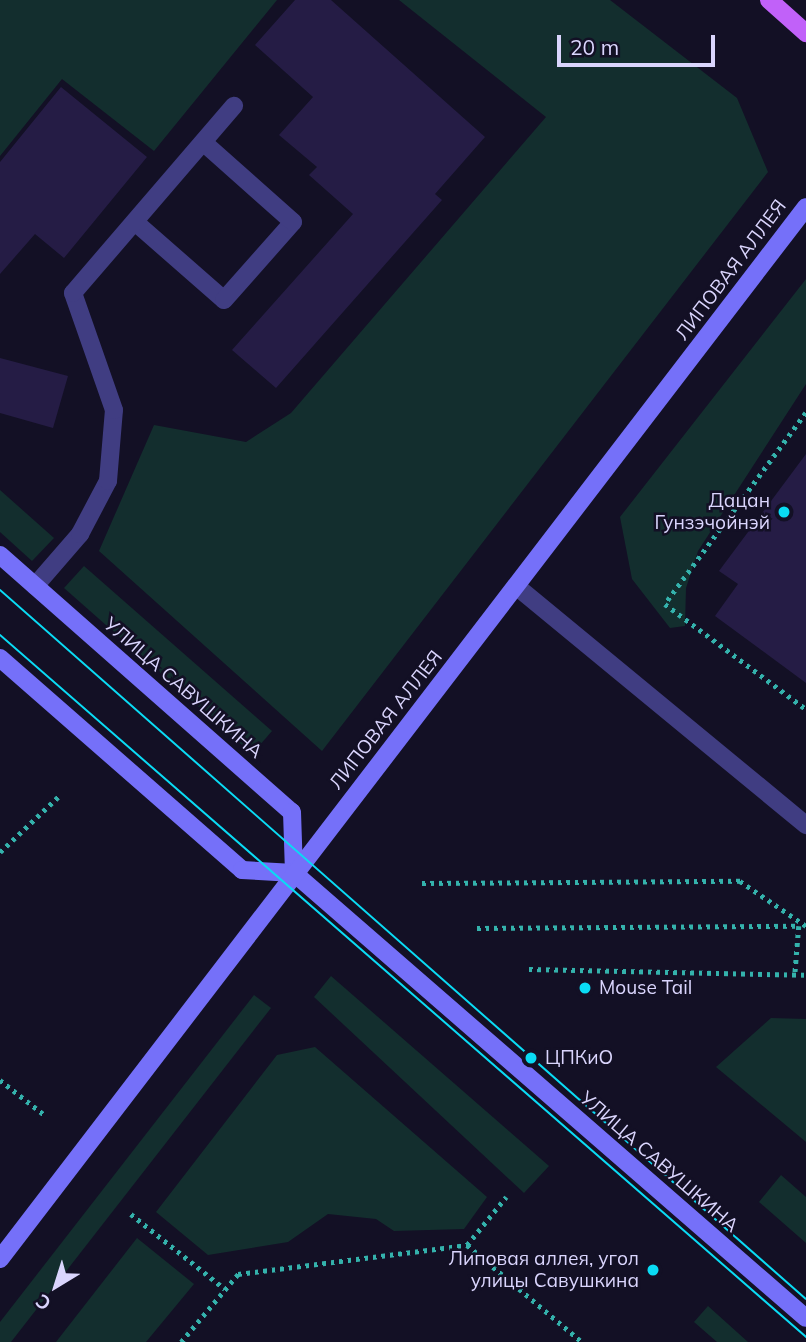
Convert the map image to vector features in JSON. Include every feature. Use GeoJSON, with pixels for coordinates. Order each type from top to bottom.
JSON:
{"type":"FeatureCollection","features":[{"type":"Feature","properties":{"kind":"main road"},"geometry":{"type":"LineString","coordinates":[[769,0],[806,33]]}},
{"type":"Feature","properties":{"kind":"main road","name":"ЛИПОВАЯ АЛЛЕЯ"},"geometry":{"type":"LineString","coordinates":[[0,1259],[806,207]]}},
{"type":"Feature","properties":{"kind":"main road","name":"УЛИЦА САВУШКИНА"},"geometry":{"type":"LineString","coordinates":[[0,555],[292,813],[294,873],[806,1318]]}},
{"type":"Feature","properties":{"kind":"main road"},"geometry":{"type":"LineString","coordinates":[[0,658],[242,870],[294,873]]}},
{"type":"Feature","properties":{"kind":"lane"},"geometry":{"type":"LineString","coordinates":[[35,586],[80,534],[108,481],[114,410],[73,293],[234,106]]}},
{"type":"Feature","properties":{"kind":"lane"},"geometry":{"type":"LineString","coordinates":[[135,222],[224,300],[293,222],[203,142]]}},
{"type":"Feature","properties":{"kind":"lane"},"geometry":{"type":"LineString","coordinates":[[516,586],[806,825]]}},
{"type":"Feature","properties":{"kind":"path"},"geometry":{"type":"LineString","coordinates":[[806,413],[664,604],[806,709]]}},
{"type":"Feature","properties":{"kind":"path"},"geometry":{"type":"LineString","coordinates":[[799,422],[806,427]]}},
{"type":"Feature","properties":{"kind":"path"},"geometry":{"type":"LineString","coordinates":[[0,852],[58,797]]}},
{"type":"Feature","properties":{"kind":"path"},"geometry":{"type":"LineString","coordinates":[[422,883],[740,881],[799,926]]}},
{"type":"Feature","properties":{"kind":"path"},"geometry":{"type":"LineString","coordinates":[[795,975],[799,926]]}},
{"type":"Feature","properties":{"kind":"path"},"geometry":{"type":"LineString","coordinates":[[477,928],[806,926]]}},
{"type":"Feature","properties":{"kind":"path"},"geometry":{"type":"LineString","coordinates":[[529,969],[806,975]]}},
{"type":"Feature","properties":{"kind":"path"},"geometry":{"type":"LineString","coordinates":[[0,1080],[46,1116]]}},
{"type":"Feature","properties":{"kind":"path"},"geometry":{"type":"LineString","coordinates":[[181,1342],[238,1274],[467,1245],[506,1197]]}},
{"type":"Feature","properties":{"kind":"path"},"geometry":{"type":"LineString","coordinates":[[131,1214],[225,1289]]}},
{"type":"Feature","properties":{"kind":"path"},"geometry":{"type":"LineString","coordinates":[[467,1245],[582,1342]]}},
{"type":"Feature","properties":{"kind":"green space"},"geometry":{"type":"Polygon","coordinates":[[[0,0],[277,0],[154,151],[62,79],[0,156],[0,0]]]}},
{"type":"Feature","properties":{"kind":"green space"},"geometry":{"type":"Polygon","coordinates":[[[399,0],[610,0],[737,98],[768,172],[322,751],[99,551],[154,425],[246,442],[291,413],[546,117],[399,0]]]}},
{"type":"Feature","properties":{"kind":"green space"},"geometry":{"type":"Polygon","coordinates":[[[806,279],[806,384],[698,551],[686,588],[685,626],[670,628],[632,579],[620,517],[806,279]]]}},
{"type":"Feature","properties":{"kind":"green space"},"geometry":{"type":"Polygon","coordinates":[[[0,490],[54,538],[32,561],[0,532],[0,490]]]}},
{"type":"Feature","properties":{"kind":"green space"},"geometry":{"type":"Polygon","coordinates":[[[84,566],[272,731],[252,754],[64,588],[84,566]]]}},
{"type":"Feature","properties":{"kind":"green space"},"geometry":{"type":"Polygon","coordinates":[[[331,976],[549,1166],[524,1193],[314,997],[331,976]]]}},
{"type":"Feature","properties":{"kind":"green space"},"geometry":{"type":"Polygon","coordinates":[[[254,995],[271,1008],[11,1342],[0,1342],[0,1322],[254,995]]]}},
{"type":"Feature","properties":{"kind":"green space"},"geometry":{"type":"Polygon","coordinates":[[[771,1018],[806,1019],[806,1142],[716,1067],[771,1018]]]}},
{"type":"Feature","properties":{"kind":"green space"},"geometry":{"type":"Polygon","coordinates":[[[315,1047],[487,1197],[464,1229],[394,1231],[376,1219],[328,1214],[288,1242],[208,1255],[156,1212],[277,1055],[315,1047]]]}},
{"type":"Feature","properties":{"kind":"green space"},"geometry":{"type":"Polygon","coordinates":[[[781,1175],[806,1197],[806,1243],[759,1202],[781,1175]]]}},
{"type":"Feature","properties":{"kind":"green space"},"geometry":{"type":"Polygon","coordinates":[[[137,1238],[194,1284],[146,1342],[56,1342],[137,1238]]]}},
{"type":"Feature","properties":{"kind":"green space"},"geometry":{"type":"Polygon","coordinates":[[[708,1306],[748,1342],[717,1342],[694,1322],[708,1306]]]}},
{"type":"Feature","properties":{"kind":"building"},"geometry":{"type":"Polygon","coordinates":[[[295,0],[331,0],[485,137],[435,194],[442,200],[276,388],[232,350],[353,214],[309,175],[317,167],[279,135],[313,97],[255,45],[295,0]]]}},
{"type":"Feature","properties":{"kind":"building"},"geometry":{"type":"Polygon","coordinates":[[[61,87],[147,157],[64,258],[35,234],[0,274],[0,162],[61,87]]]}},
{"type":"Feature","properties":{"kind":"building"},"geometry":{"type":"Polygon","coordinates":[[[0,358],[68,376],[53,428],[0,413],[0,358]]]}},
{"type":"Feature","properties":{"kind":"building","name":"Дацан Гунзэчойнэй"},"geometry":{"type":"Polygon","coordinates":[[[806,454],[806,683],[715,616],[738,584],[719,571],[806,454]]]}},
{"type":"Feature","properties":{"kind":"tram line"},"geometry":{"type":"LineString","coordinates":[[0,590],[806,1299]]}},
{"type":"Feature","properties":{"kind":"tram line"},"geometry":{"type":"LineString","coordinates":[[0,635],[806,1337]]}},
{"type":"Feature","properties":{"kind":"place","name":"Дацан Гунзэчойнэй"},"geometry":{"type":"Point","coordinates":[784,512]}},
{"type":"Feature","properties":{"kind":"place","name":"Mouse Tail"},"geometry":{"type":"Point","coordinates":[585,988]}},
{"type":"Feature","properties":{"kind":"place","name":"ЦПКиО"},"geometry":{"type":"Point","coordinates":[531,1058]}},
{"type":"Feature","properties":{"kind":"place","name":"Липовая аллея, угол улицы Савушкина"},"geometry":{"type":"Point","coordinates":[653,1270]}}]}
